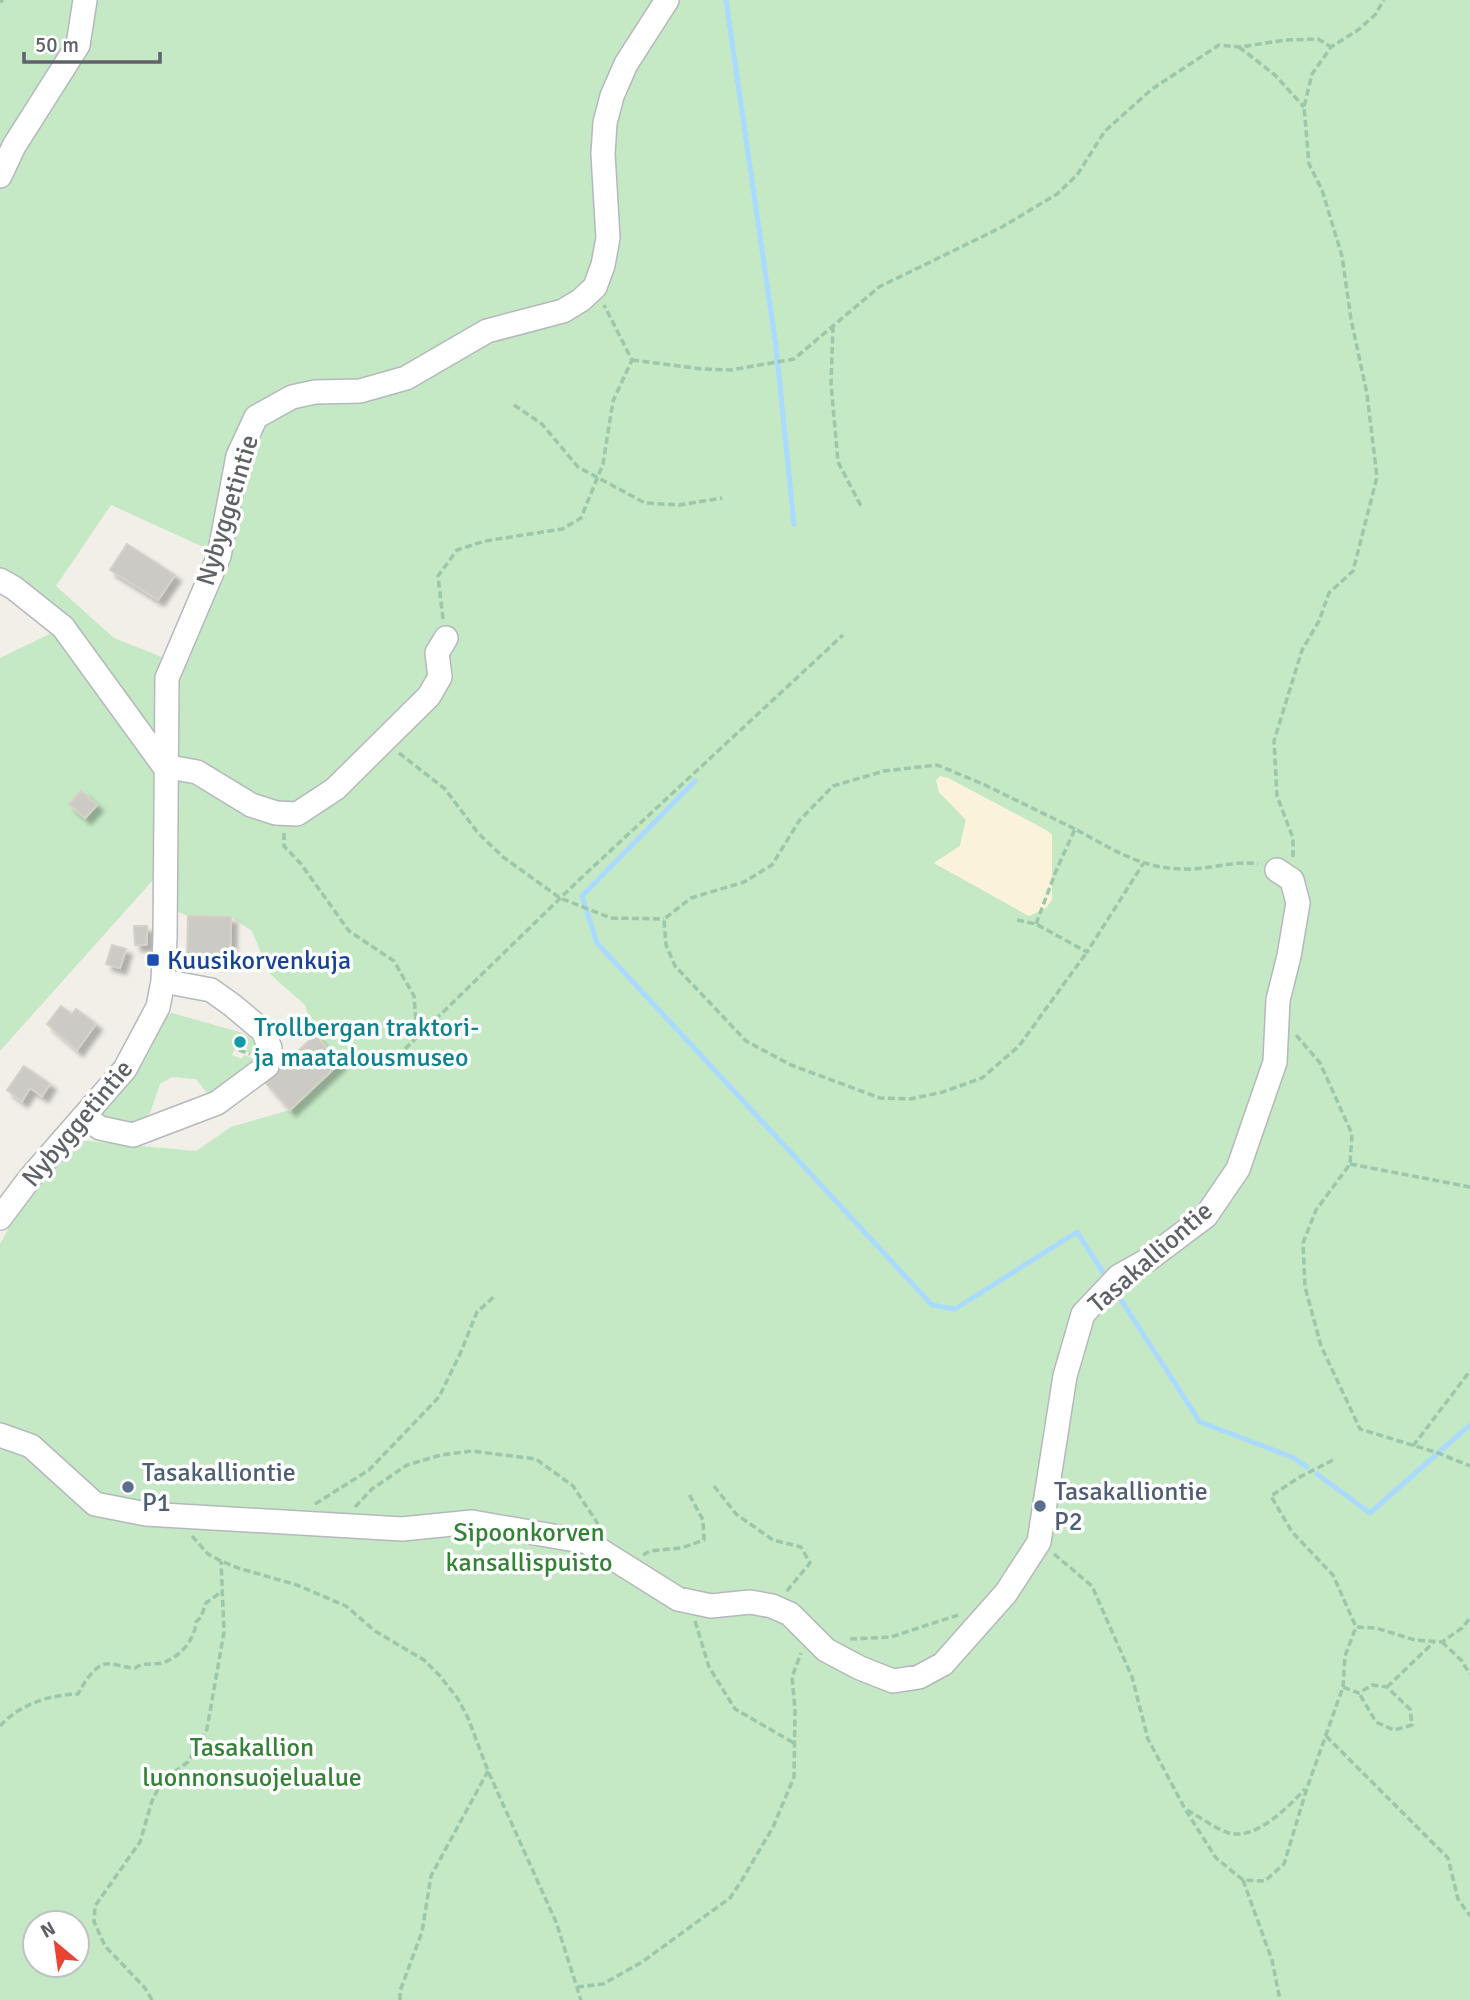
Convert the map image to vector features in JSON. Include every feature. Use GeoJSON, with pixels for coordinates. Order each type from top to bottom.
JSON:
{"type":"FeatureCollection","features":[{"type":"Feature","properties":{"kind":"street"},"geometry":{"type":"LineString","coordinates":[[0,176],[14,146],[78,45],[85,0]]}},
{"type":"Feature","properties":{"kind":"street"},"geometry":{"type":"LineString","coordinates":[[595,287],[608,238],[603,154],[605,123],[612,96],[626,64],[667,0]]}},
{"type":"Feature","properties":{"kind":"street","name":"Nybyggetintie"},"geometry":{"type":"LineString","coordinates":[[0,1218],[30,1178],[125,1069],[158,1006],[163,981],[165,939],[164,765],[167,678],[219,556],[238,456],[256,417],[292,397],[315,392],[360,391],[406,378],[487,331],[563,311],[595,287]]}},
{"type":"Feature","properties":{"kind":"street"},"geometry":{"type":"LineString","coordinates":[[0,580],[63,627],[164,765],[197,772],[251,805],[284,813],[297,814],[335,789],[429,696],[440,677],[437,653],[446,638]]}},
{"type":"Feature","properties":{"kind":"street","name":"Tasakalliontie"},"geometry":{"type":"LineString","coordinates":[[0,1435],[30,1447],[95,1504],[177,1518],[337,1526],[402,1529],[472,1522],[587,1542],[678,1599],[711,1606],[750,1602],[772,1606],[790,1614],[826,1650],[893,1681],[919,1676],[943,1664],[952,1654],[1006,1593],[1039,1542],[1065,1376],[1083,1314],[1119,1276],[1146,1261],[1206,1216],[1238,1169],[1275,1062],[1278,1000],[1298,904],[1285,875]]}},
{"type":"Feature","properties":{"kind":"street"},"geometry":{"type":"LineString","coordinates":[[85,1117],[100,1128],[133,1135],[217,1103],[267,1066],[270,1048],[263,1031],[232,1005],[211,990],[163,981]]}},
{"type":"Feature","properties":{"kind":"path"},"geometry":{"type":"LineString","coordinates":[[383,743],[410,760],[445,789],[478,833],[495,849],[559,898],[611,918],[664,919],[691,898],[744,882],[772,865],[799,821],[833,786],[884,771],[937,765],[983,784],[1143,864],[1193,869],[1248,862],[1285,875],[1293,838],[1277,796],[1274,741],[1302,650],[1319,621],[1329,593],[1353,571],[1377,477],[1367,394],[1351,319],[1342,256],[1322,190],[1309,164],[1304,107],[1312,74],[1331,47],[1358,30],[1375,15],[1384,0]]}},
{"type":"Feature","properties":{"kind":"path"},"geometry":{"type":"LineString","coordinates":[[632,360],[731,370],[794,359],[879,287],[1002,227],[1057,194],[1077,175],[1105,131],[1152,89],[1219,45],[1239,47],[1286,40],[1318,39],[1331,47]]}},
{"type":"Feature","properties":{"kind":"path"},"geometry":{"type":"LineString","coordinates":[[1239,47],[1275,75],[1304,107]]}},
{"type":"Feature","properties":{"kind":"path"},"geometry":{"type":"LineString","coordinates":[[595,287],[632,360]]}},
{"type":"Feature","properties":{"kind":"path"},"geometry":{"type":"LineString","coordinates":[[833,324],[831,384],[838,462],[862,508]]}},
{"type":"Feature","properties":{"kind":"path"},"geometry":{"type":"LineString","coordinates":[[446,638],[438,576],[457,551],[485,541],[562,529],[581,518],[603,464],[613,401],[632,360]]}},
{"type":"Feature","properties":{"kind":"path"},"geometry":{"type":"LineString","coordinates":[[514,405],[542,424],[578,467],[645,503],[679,505],[722,498]]}},
{"type":"Feature","properties":{"kind":"path"},"geometry":{"type":"LineString","coordinates":[[405,1049],[559,898],[844,635]]}},
{"type":"Feature","properties":{"kind":"path"},"geometry":{"type":"LineString","coordinates":[[284,813],[284,846],[301,864],[349,931],[394,961],[414,996],[417,1037]]}},
{"type":"Feature","properties":{"kind":"path"},"geometry":{"type":"LineString","coordinates":[[1036,924],[1075,830]]}},
{"type":"Feature","properties":{"kind":"path"},"geometry":{"type":"LineString","coordinates":[[664,919],[666,945],[674,966],[746,1041],[791,1065],[880,1098],[910,1099],[943,1092],[982,1077],[1019,1046],[1087,952],[1143,864]]}},
{"type":"Feature","properties":{"kind":"path"},"geometry":{"type":"LineString","coordinates":[[1017,920],[1036,924],[1087,952]]}},
{"type":"Feature","properties":{"kind":"path"},"geometry":{"type":"LineString","coordinates":[[1279,1014],[1320,1063],[1352,1134],[1350,1164],[1316,1210],[1303,1243],[1304,1287],[1321,1346],[1360,1429],[1438,1453],[1470,1466]]}},
{"type":"Feature","properties":{"kind":"path"},"geometry":{"type":"LineString","coordinates":[[1350,1164],[1470,1186]]}},
{"type":"Feature","properties":{"kind":"path"},"geometry":{"type":"LineString","coordinates":[[303,1524],[304,1510],[369,1470],[439,1397],[477,1312],[496,1295]]}},
{"type":"Feature","properties":{"kind":"path"},"geometry":{"type":"LineString","coordinates":[[1413,1446],[1470,1371]]}},
{"type":"Feature","properties":{"kind":"path"},"geometry":{"type":"LineString","coordinates":[[337,1526],[372,1489],[407,1465],[441,1455],[472,1451],[536,1459],[573,1486],[599,1525]]}},
{"type":"Feature","properties":{"kind":"path"},"geometry":{"type":"LineString","coordinates":[[1243,1880],[1265,1881],[1284,1864],[1307,1788],[1343,1687],[1345,1656],[1356,1627],[1333,1575],[1292,1532],[1271,1496],[1333,1460]]}},
{"type":"Feature","properties":{"kind":"path"},"geometry":{"type":"LineString","coordinates":[[714,1486],[736,1514],[773,1540],[801,1547],[810,1563],[772,1606]]}},
{"type":"Feature","properties":{"kind":"path"},"geometry":{"type":"LineString","coordinates":[[626,1565],[650,1551],[681,1548],[704,1540],[703,1520],[689,1493]]}},
{"type":"Feature","properties":{"kind":"path"},"geometry":{"type":"LineString","coordinates":[[177,1518],[208,1554],[221,1561],[327,1596],[346,1606],[374,1631],[424,1660],[458,1699],[556,1922],[581,2000]]}},
{"type":"Feature","properties":{"kind":"path"},"geometry":{"type":"LineString","coordinates":[[1039,1542],[1092,1586],[1132,1677],[1148,1739],[1185,1809],[1216,1858],[1243,1880],[1272,1960],[1280,2000]]}},
{"type":"Feature","properties":{"kind":"path"},"geometry":{"type":"LineString","coordinates":[[152,2000],[145,1988],[105,1946],[94,1922],[95,1906],[140,1842],[152,1801],[162,1781],[188,1762],[206,1729],[224,1632],[220,1591],[221,1561]]}},
{"type":"Feature","properties":{"kind":"path"},"geometry":{"type":"LineString","coordinates":[[0,1726],[6,1719],[38,1700],[57,1695],[78,1694],[90,1675],[107,1664],[135,1668],[140,1664],[168,1660],[190,1643],[196,1622],[201,1618],[206,1603],[220,1591]]}},
{"type":"Feature","properties":{"kind":"path"},"geometry":{"type":"LineString","coordinates":[[690,1602],[709,1667],[736,1709],[794,1743]]}},
{"type":"Feature","properties":{"kind":"path"},"geometry":{"type":"LineString","coordinates":[[577,1987],[603,1984],[642,1962],[730,1898],[773,1827],[794,1777],[792,1677],[812,1637],[891,1637],[966,1612]]}},
{"type":"Feature","properties":{"kind":"path"},"geometry":{"type":"LineString","coordinates":[[1356,1627],[1376,1628],[1415,1640],[1442,1642],[1462,1628],[1470,1618]]}},
{"type":"Feature","properties":{"kind":"path"},"geometry":{"type":"LineString","coordinates":[[1387,1687],[1434,1642]]}},
{"type":"Feature","properties":{"kind":"path"},"geometry":{"type":"LineString","coordinates":[[1442,1642],[1461,1660],[1470,1674]]}},
{"type":"Feature","properties":{"kind":"path"},"geometry":{"type":"LineString","coordinates":[[1343,1687],[1359,1693],[1376,1722],[1394,1730],[1412,1725],[1410,1709],[1387,1687],[1372,1685],[1359,1693]]}},
{"type":"Feature","properties":{"kind":"path"},"geometry":{"type":"LineString","coordinates":[[1325,1736],[1448,1858],[1458,1899],[1470,1916]]}},
{"type":"Feature","properties":{"kind":"path"},"geometry":{"type":"LineString","coordinates":[[400,2000],[400,1991],[422,1931],[431,1876],[488,1771]]}},
{"type":"Feature","properties":{"kind":"path"},"geometry":{"type":"LineString","coordinates":[[1185,1809],[1229,1833],[1252,1831],[1277,1817],[1307,1788]]}},
{"type":"Feature","properties":{"kind":"green space"},"geometry":{"type":"Polygon","coordinates":[[[0,0],[655,0],[617,58],[601,92],[594,121],[597,237],[585,280],[574,292],[559,301],[483,320],[402,368],[358,380],[314,381],[288,386],[248,410],[227,452],[210,550],[111,505],[56,586],[114,638],[164,658],[156,675],[153,745],[65,626],[0,578],[0,0]]]}},
{"type":"Feature","properties":{"kind":"green space"},"geometry":{"type":"Polygon","coordinates":[[[679,0],[1470,0],[1470,2000],[0,2000],[0,1244],[22,1203],[77,1140],[196,1151],[231,1127],[290,1110],[340,1063],[315,1035],[305,1005],[270,974],[252,931],[231,917],[188,916],[174,910],[178,680],[248,459],[265,425],[295,407],[316,403],[361,402],[410,389],[492,341],[588,309],[621,105],[636,72],[679,0]],[[948,778],[939,792],[966,819],[960,846],[934,863],[1029,916],[1052,835],[948,778]]]}},
{"type":"Feature","properties":{"kind":"green space"},"geometry":{"type":"Polygon","coordinates":[[[62,628],[153,757],[162,870],[0,1051],[0,658],[62,628]]]}},
{"type":"Feature","properties":{"kind":"green space"},"geometry":{"type":"Polygon","coordinates":[[[172,1013],[249,1037],[253,1041],[255,1054],[246,1052],[247,1048],[237,1044],[232,1055],[242,1059],[244,1055],[254,1059],[249,1068],[211,1092],[206,1092],[196,1079],[172,1077],[160,1084],[150,1113],[141,1121],[123,1128],[103,1121],[101,1110],[165,1015],[172,1013]]]}},
{"type":"Feature","properties":{"kind":"sand"},"geometry":{"type":"Polygon","coordinates":[[[940,776],[1052,835],[1052,900],[1045,909],[1029,916],[934,863],[960,846],[966,820],[939,792],[936,780],[940,776]]]}},
{"type":"Feature","properties":{"kind":"building"},"geometry":{"type":"Polygon","coordinates":[[[127,544],[175,575],[158,600],[110,570],[127,544]]]}},
{"type":"Feature","properties":{"kind":"building"},"geometry":{"type":"Polygon","coordinates":[[[81,791],[97,805],[85,818],[69,804],[81,791]]]}},
{"type":"Feature","properties":{"kind":"building"},"geometry":{"type":"Polygon","coordinates":[[[188,916],[231,917],[230,963],[187,961],[188,916]]]}},
{"type":"Feature","properties":{"kind":"building"},"geometry":{"type":"Polygon","coordinates":[[[134,926],[147,926],[147,945],[135,945],[134,926]]]}},
{"type":"Feature","properties":{"kind":"building"},"geometry":{"type":"Polygon","coordinates":[[[112,945],[126,949],[120,968],[106,964],[112,945]]]}},
{"type":"Feature","properties":{"kind":"building"},"geometry":{"type":"Polygon","coordinates":[[[61,1006],[72,1014],[76,1009],[96,1024],[77,1050],[47,1024],[61,1006]]]}},
{"type":"Feature","properties":{"kind":"building"},"geometry":{"type":"Polygon","coordinates":[[[315,1035],[340,1063],[290,1110],[265,1082],[315,1035]]]}},
{"type":"Feature","properties":{"kind":"building"},"geometry":{"type":"Polygon","coordinates":[[[24,1066],[50,1084],[42,1096],[30,1088],[22,1101],[7,1090],[24,1066]]]}},
{"type":"Feature","properties":{"kind":"waterway"},"geometry":{"type":"LineString","coordinates":[[726,0],[776,347],[794,524]]}},
{"type":"Feature","properties":{"kind":"waterway"},"geometry":{"type":"LineString","coordinates":[[695,781],[582,896],[597,943],[932,1305],[955,1309],[1077,1232],[1108,1280]]}},
{"type":"Feature","properties":{"kind":"waterway"},"geometry":{"type":"LineString","coordinates":[[1114,1289],[1200,1422],[1292,1457],[1307,1467]]}},
{"type":"Feature","properties":{"kind":"waterway"},"geometry":{"type":"LineString","coordinates":[[1317,1474],[1370,1513],[1470,1425]]}},
{"type":"Feature","properties":{"kind":"place","name":"Kuusikorvenkuja"},"geometry":{"type":"Point","coordinates":[153,960]}},
{"type":"Feature","properties":{"kind":"place","name":"Trollbergan traktori- ja maatalousmuseo"},"geometry":{"type":"Point","coordinates":[240,1042]}},
{"type":"Feature","properties":{"kind":"place","name":"Tasakalliontie P1"},"geometry":{"type":"Point","coordinates":[128,1487]}},
{"type":"Feature","properties":{"kind":"place","name":"Tasakalliontie P2"},"geometry":{"type":"Point","coordinates":[1040,1506]}},
{"type":"Feature","properties":{"kind":"park label","name":"Sipoonkorven kansallispuisto"},"geometry":{"type":"Point","coordinates":[529,1547]}},
{"type":"Feature","properties":{"kind":"park label","name":"Tasakallion luonnonsuojelualue"},"geometry":{"type":"Point","coordinates":[252,1762]}}]}
